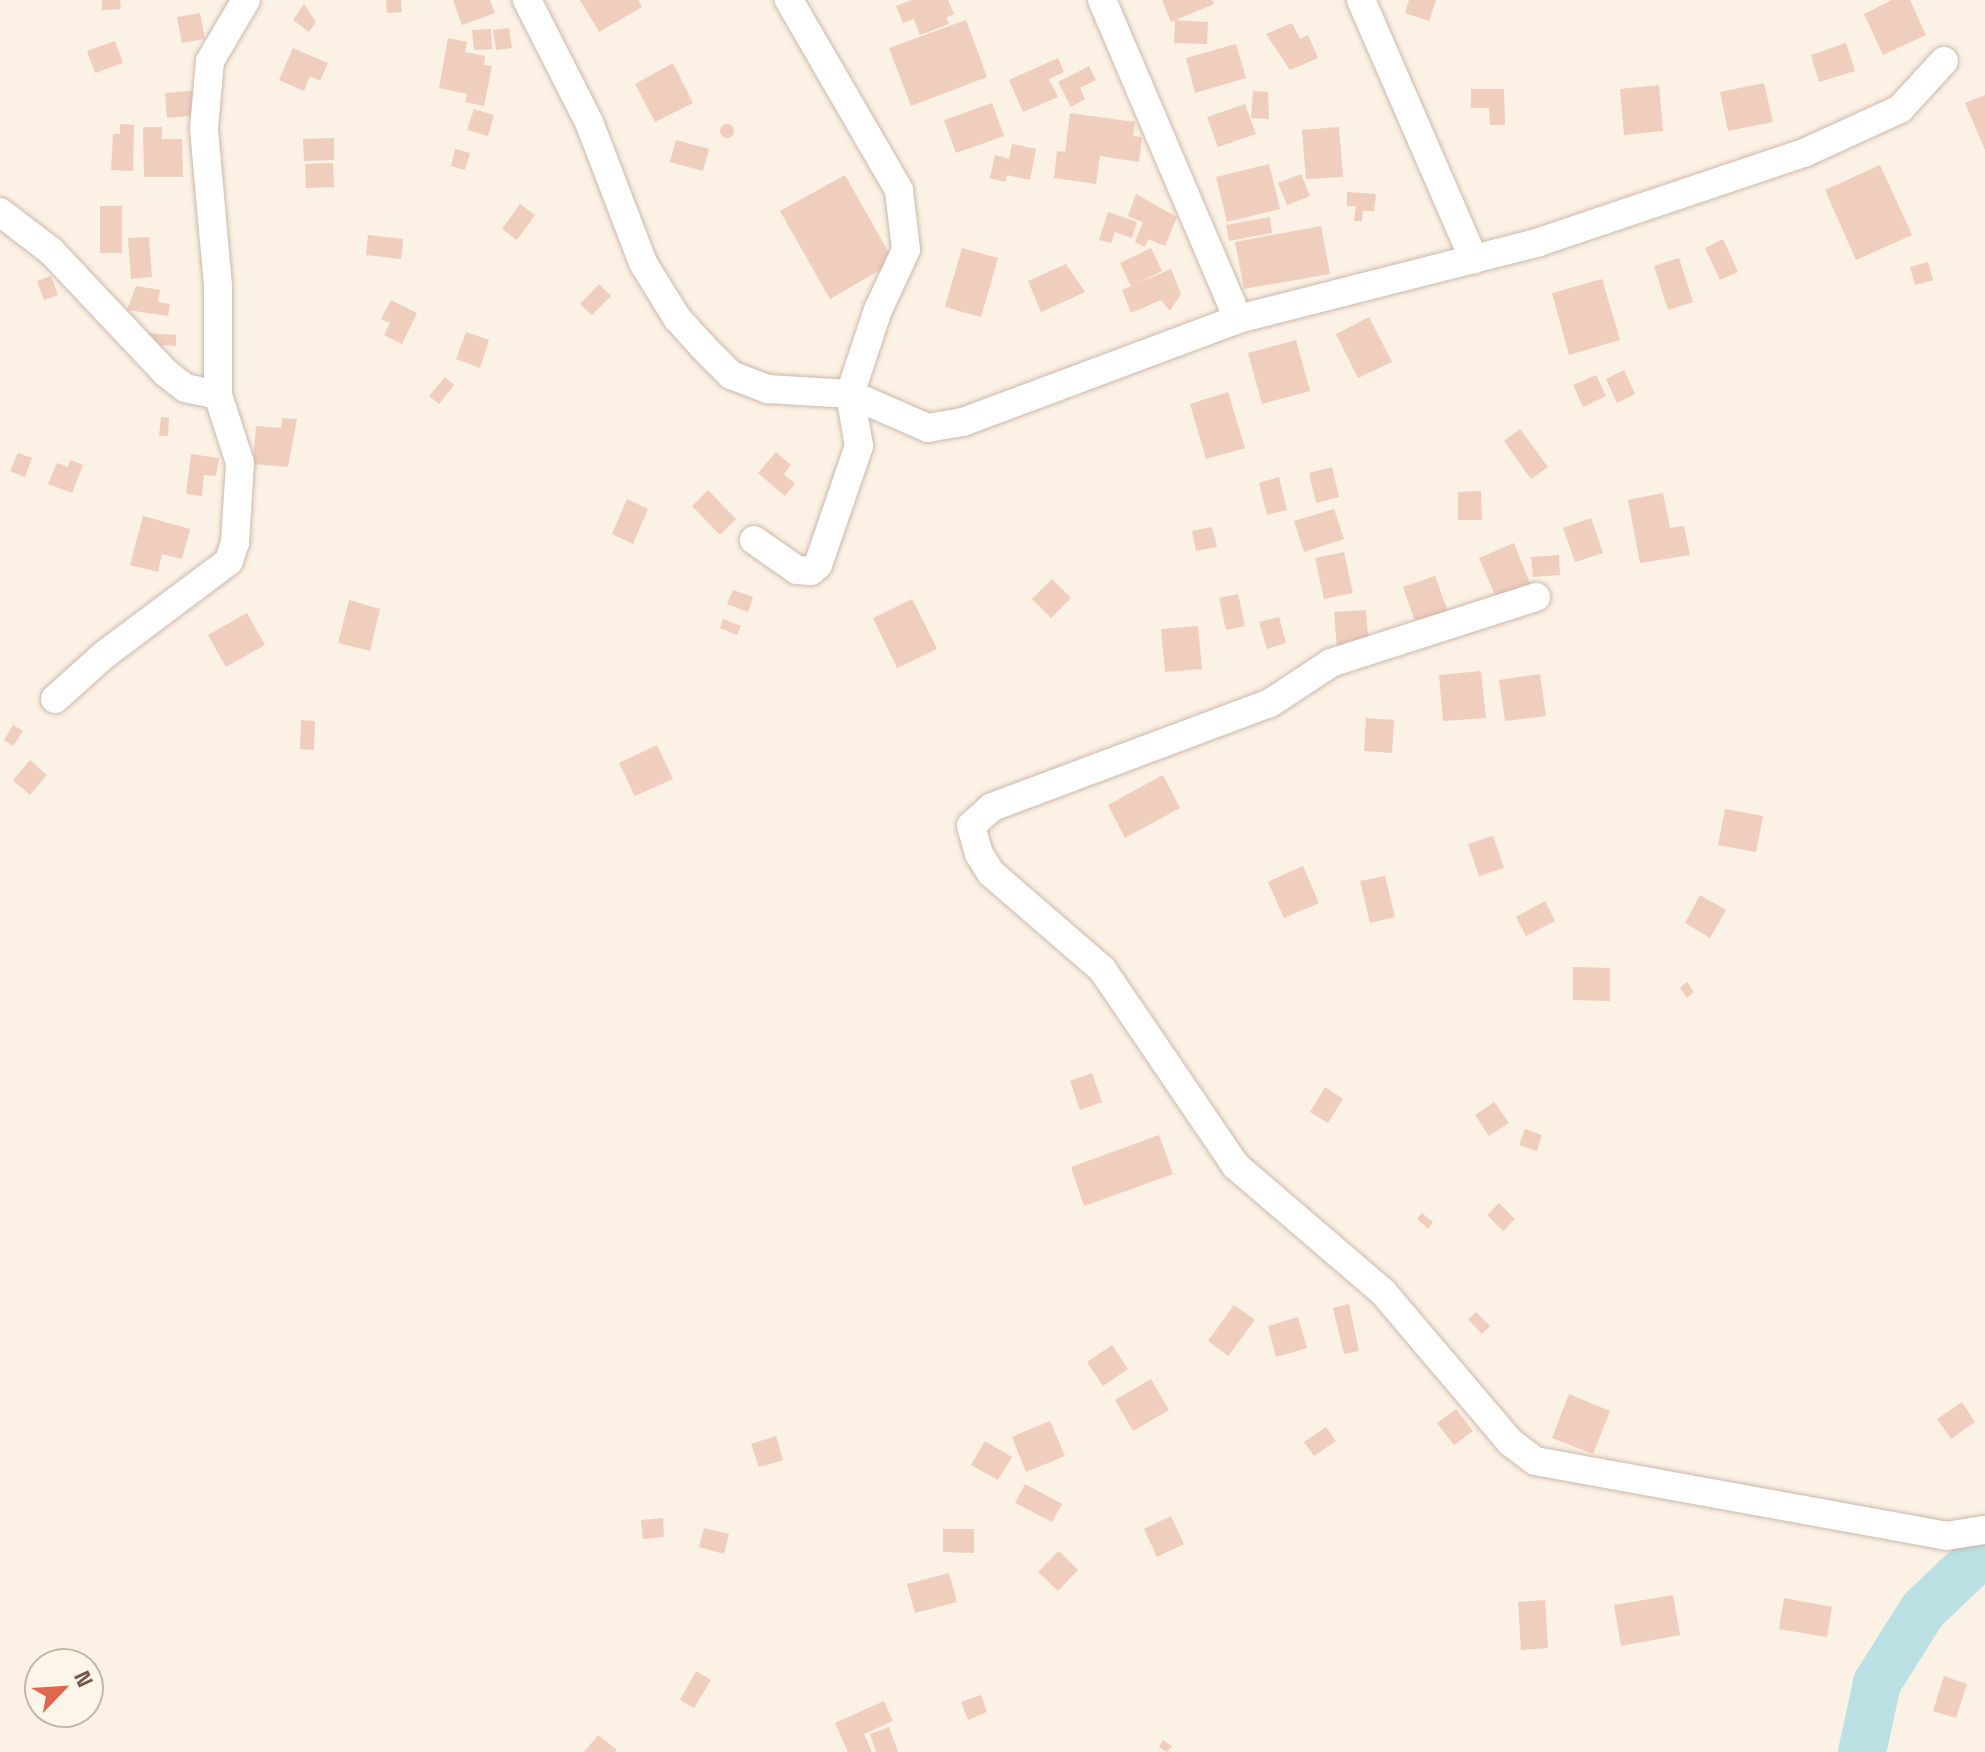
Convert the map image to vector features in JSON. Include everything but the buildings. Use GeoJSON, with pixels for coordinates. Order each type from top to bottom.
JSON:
{"type":"FeatureCollection","features":[{"type":"Feature","properties":{"kind":"street"},"geometry":{"type":"LineString","coordinates":[[55,699],[104,655],[229,561],[235,543],[240,463],[218,395],[218,286],[204,128],[210,61],[246,0]]}},
{"type":"Feature","properties":{"kind":"street"},"geometry":{"type":"LineString","coordinates":[[527,0],[589,122],[643,263],[677,318],[731,375],[768,389],[850,394],[928,428],[963,422],[1238,319],[1474,260],[1830,143],[1900,109],[1944,61]]}},
{"type":"Feature","properties":{"kind":"street"},"geometry":{"type":"LineString","coordinates":[[754,540],[797,570],[811,571],[818,565],[859,446],[850,394],[878,310],[906,250],[899,190],[789,0]]}},
{"type":"Feature","properties":{"kind":"street"},"geometry":{"type":"LineString","coordinates":[[1102,0],[1238,319]]}},
{"type":"Feature","properties":{"kind":"street"},"geometry":{"type":"LineString","coordinates":[[1361,0],[1474,260]]}},
{"type":"Feature","properties":{"kind":"street"},"geometry":{"type":"LineString","coordinates":[[0,212],[51,251],[166,373],[185,388],[218,395]]}},
{"type":"Feature","properties":{"kind":"street"},"geometry":{"type":"LineString","coordinates":[[1536,597],[1331,663],[1270,703],[992,807],[971,826],[979,854],[991,873],[1102,969],[1236,1166],[1383,1292],[1510,1442],[1535,1461],[1946,1536],[1985,1530]]}},
{"type":"Feature","properties":{"kind":"waterway"},"geometry":{"type":"LineString","coordinates":[[1862,1752],[1877,1683],[1923,1610],[1985,1551]]}}]}
